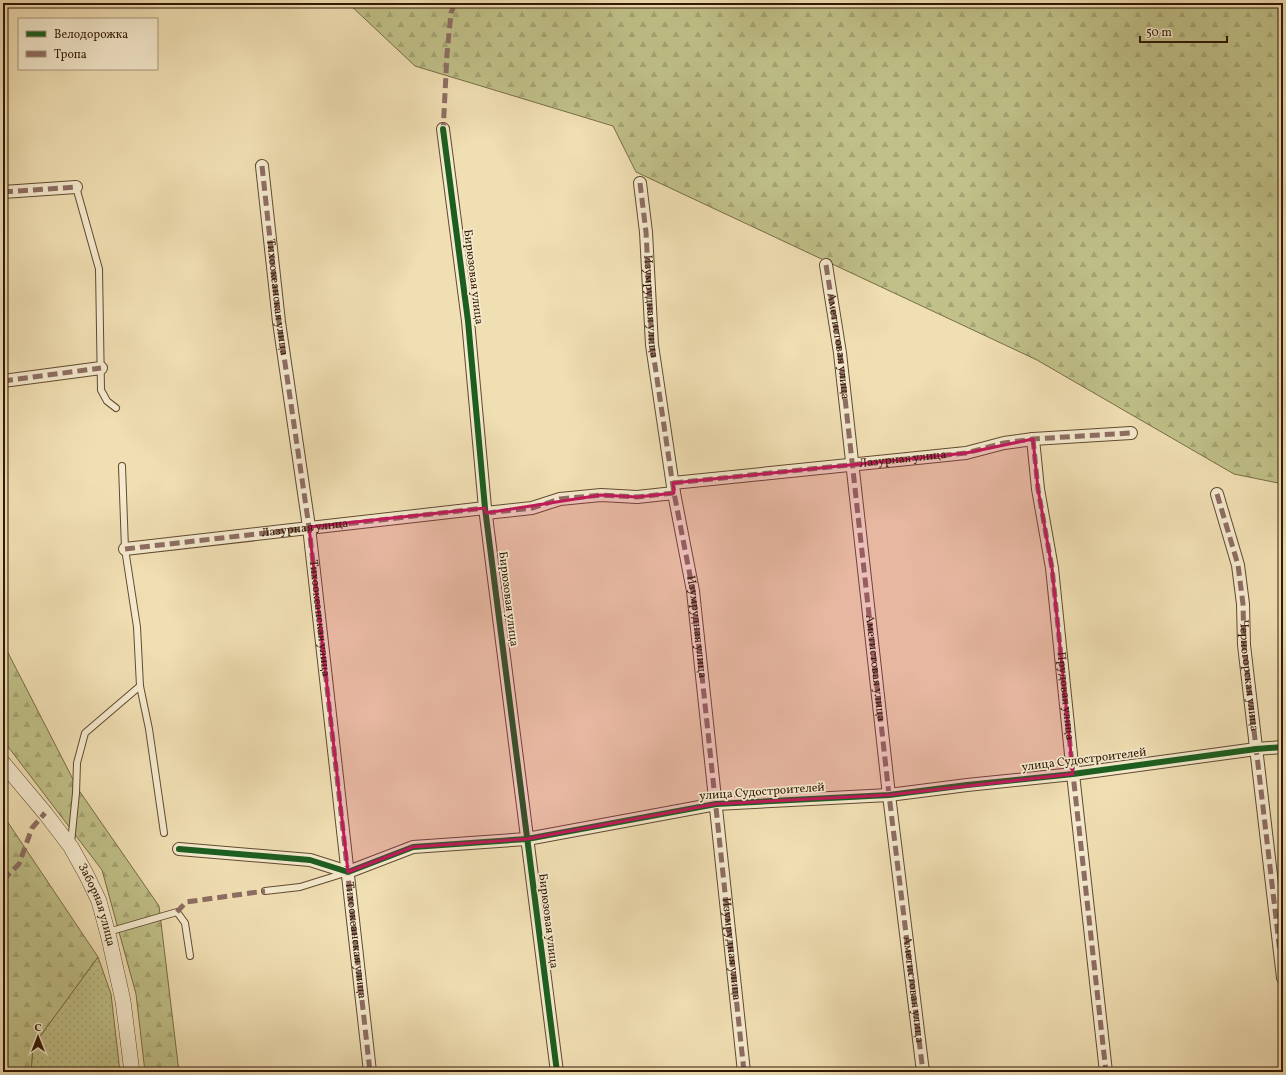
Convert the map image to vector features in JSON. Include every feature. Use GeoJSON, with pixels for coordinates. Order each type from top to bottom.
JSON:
{"type":"FeatureCollection","features":[{"type":"Feature","properties":{"kind":"street","name":"Бирюзовая улица"},"geometry":{"type":"LineString","coordinates":[[443,129],[468,321],[485,510],[557,1072]]}},
{"type":"Feature","properties":{"kind":"street","name":"Тихоокеанская улица"},"geometry":{"type":"LineString","coordinates":[[262,166],[279,322],[310,527],[370,1072]]}},
{"type":"Feature","properties":{"kind":"street","name":"Изумрудная улица"},"geometry":{"type":"LineString","coordinates":[[640,183],[646,232],[652,345],[674,488],[693,591],[744,1072]]}},
{"type":"Feature","properties":{"kind":"street"},"geometry":{"type":"LineString","coordinates":[[3,192],[76,186]]}},
{"type":"Feature","properties":{"kind":"street","name":"Аметистовая улица"},"geometry":{"type":"LineString","coordinates":[[826,265],[840,353],[888,795],[924,1072]]}},
{"type":"Feature","properties":{"kind":"street"},"geometry":{"type":"LineString","coordinates":[[3,381],[101,368]]}},
{"type":"Feature","properties":{"kind":"street","name":"Лазурная улица"},"geometry":{"type":"LineString","coordinates":[[125,549],[310,527],[485,510],[532,508],[560,499],[587,496],[601,495],[637,497],[674,488],[852,464],[966,453],[1004,443],[1033,439],[1131,433]]}},
{"type":"Feature","properties":{"kind":"street","name":"Прудовая улица"},"geometry":{"type":"LineString","coordinates":[[1033,439],[1038,489],[1052,568],[1106,1072]]}},
{"type":"Feature","properties":{"kind":"street","name":"Черногорская улица"},"geometry":{"type":"LineString","coordinates":[[1217,494],[1238,565],[1243,604],[1244,645],[1283,978]]}},
{"type":"Feature","properties":{"kind":"street","name":"улица Судостроителей"},"geometry":{"type":"LineString","coordinates":[[348,872],[413,847],[527,839],[716,804],[888,795],[1073,774],[1256,749],[1283,747]]}},
{"type":"Feature","properties":{"kind":"street","name":"Заборная улица"},"geometry":{"type":"LineString","coordinates":[[3,763],[71,847],[99,901],[108,932],[123,1001],[132,1072]]}},
{"type":"Feature","properties":{"kind":"street"},"geometry":{"type":"LineString","coordinates":[[179,850],[310,860],[348,872]]}},
{"type":"Feature","properties":{"kind":"lane"},"geometry":{"type":"LineString","coordinates":[[76,186],[99,269],[101,390],[107,401],[116,408]]}},
{"type":"Feature","properties":{"kind":"lane"},"geometry":{"type":"LineString","coordinates":[[122,466],[125,549],[137,627],[140,686],[149,729],[164,832]]}},
{"type":"Feature","properties":{"kind":"lane"},"geometry":{"type":"LineString","coordinates":[[71,847],[77,763],[85,733],[140,686]]}},
{"type":"Feature","properties":{"kind":"lane"},"geometry":{"type":"LineString","coordinates":[[265,891],[300,887],[348,872]]}},
{"type":"Feature","properties":{"kind":"lane"},"geometry":{"type":"LineString","coordinates":[[108,932],[177,912],[185,923],[190,956]]}},
{"type":"Feature","properties":{"kind":"highlighted area"},"geometry":{"type":"Polygon","coordinates":[[[1033,439],[1038,489],[1052,568],[1073,774],[889,795],[716,804],[527,839],[413,847],[348,872],[309,527],[485,508],[486,513],[601,495],[637,497],[674,493],[673,483],[966,453],[1033,439]]]}},
{"type":"Feature","properties":{"kind":"green space"},"geometry":{"type":"Polygon","coordinates":[[[348,3],[1283,3],[1283,484],[1234,474],[1037,360],[636,172],[613,126],[415,66],[348,3]]]}},
{"type":"Feature","properties":{"kind":"green space"},"geometry":{"type":"Polygon","coordinates":[[[3,643],[78,789],[159,906],[179,1072],[145,1072],[136,994],[102,870],[3,740],[3,643]]]}},
{"type":"Feature","properties":{"kind":"green space"},"geometry":{"type":"Polygon","coordinates":[[[3,815],[98,957],[33,1046],[31,1072],[3,1072],[3,815]]]}},
{"type":"Feature","properties":{"kind":"green space"},"geometry":{"type":"Polygon","coordinates":[[[98,957],[111,994],[120,1072],[31,1072],[33,1046],[98,957]]]}},
{"type":"Feature","properties":{"kind":"marked path"},"geometry":{"type":"LineString","coordinates":[[443,133],[447,54],[451,13],[455,3]]}},
{"type":"Feature","properties":{"kind":"marked path"},"geometry":{"type":"LineString","coordinates":[[262,166],[279,322],[309,527],[370,1072]]}},
{"type":"Feature","properties":{"kind":"marked path"},"geometry":{"type":"LineString","coordinates":[[640,183],[646,232],[652,345],[674,493],[693,591],[744,1072]]}},
{"type":"Feature","properties":{"kind":"marked path"},"geometry":{"type":"LineString","coordinates":[[3,192],[76,187]]}},
{"type":"Feature","properties":{"kind":"marked path"},"geometry":{"type":"LineString","coordinates":[[826,265],[840,353],[889,795],[923,1072]]}},
{"type":"Feature","properties":{"kind":"marked path"},"geometry":{"type":"LineString","coordinates":[[3,381],[101,368]]}},
{"type":"Feature","properties":{"kind":"marked path"},"geometry":{"type":"LineString","coordinates":[[673,483],[966,453],[1004,443],[1033,439],[1131,433]]}},
{"type":"Feature","properties":{"kind":"marked path"},"geometry":{"type":"LineString","coordinates":[[1033,439],[1038,489],[1052,568],[1106,1072]]}},
{"type":"Feature","properties":{"kind":"marked path"},"geometry":{"type":"LineString","coordinates":[[486,513],[532,508],[560,499],[601,495],[637,497],[674,493]]}},
{"type":"Feature","properties":{"kind":"marked path"},"geometry":{"type":"LineString","coordinates":[[1217,494],[1238,565],[1243,604],[1244,645],[1283,978]]}},
{"type":"Feature","properties":{"kind":"marked path"},"geometry":{"type":"LineString","coordinates":[[125,549],[485,508]]}},
{"type":"Feature","properties":{"kind":"marked path"},"geometry":{"type":"LineString","coordinates":[[3,880],[19,864],[32,828],[45,813]]}},
{"type":"Feature","properties":{"kind":"marked path"},"geometry":{"type":"LineString","coordinates":[[177,912],[186,902],[265,891]]}},
{"type":"Feature","properties":{"kind":"cycle path"},"geometry":{"type":"LineString","coordinates":[[443,129],[468,321],[485,508],[557,1072]]}},
{"type":"Feature","properties":{"kind":"cycle path"},"geometry":{"type":"LineString","coordinates":[[179,849],[310,860],[348,872],[413,847],[527,839],[716,804],[889,795],[1073,774],[1256,749],[1283,747]]}}]}
